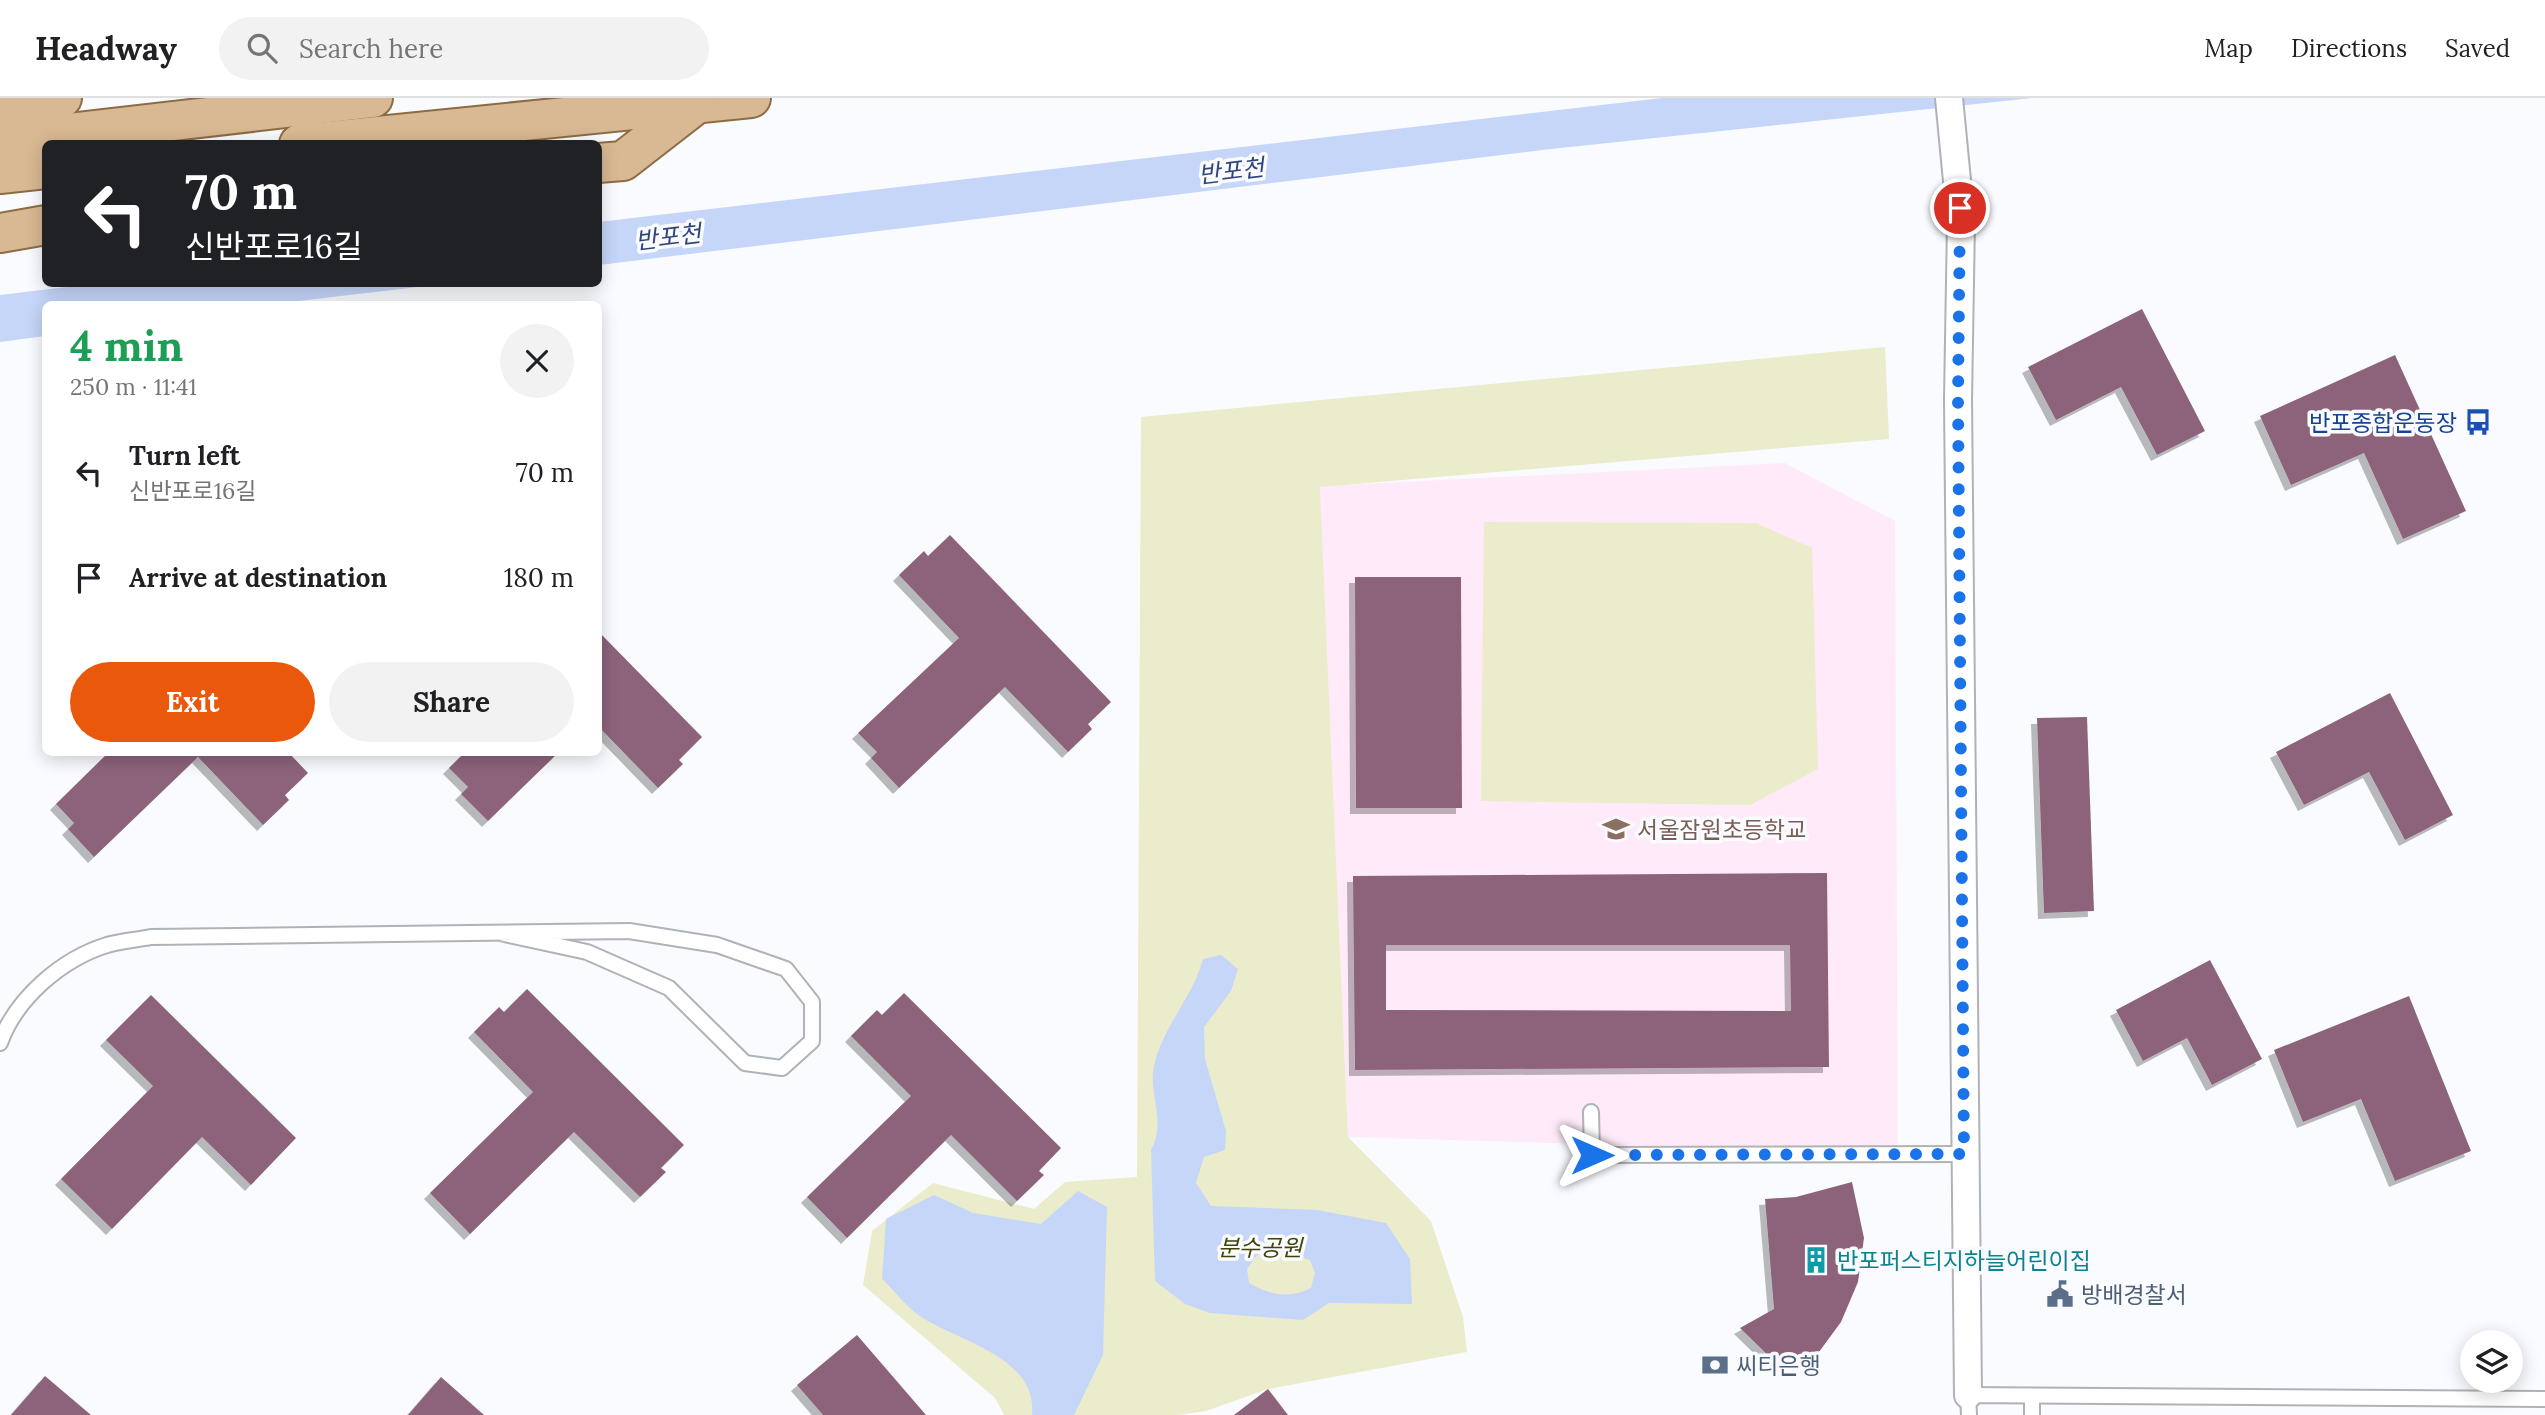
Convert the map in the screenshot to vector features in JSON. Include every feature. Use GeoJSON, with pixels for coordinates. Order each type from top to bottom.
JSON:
{"type":"FeatureCollection","features":[{"type":"Feature","properties":{"kind":"main road"},"geometry":{"type":"LineString","coordinates":[[0,105],[62,98]]}},
{"type":"Feature","properties":{"kind":"main road"},"geometry":{"type":"LineString","coordinates":[[0,141],[373,98]]}},
{"type":"Feature","properties":{"kind":"main road"},"geometry":{"type":"LineString","coordinates":[[338,140],[751,98]]}},
{"type":"Feature","properties":{"kind":"main road"},"geometry":{"type":"LineString","coordinates":[[602,163],[623,161],[699,103]]}},
{"type":"Feature","properties":{"kind":"main road"},"geometry":{"type":"LineString","coordinates":[[0,174],[42,169]]}},
{"type":"Feature","properties":{"kind":"main road"},"geometry":{"type":"LineString","coordinates":[[0,233],[42,226]]}},
{"type":"Feature","properties":{"kind":"street"},"geometry":{"type":"LineString","coordinates":[[1949,98],[1960,208],[1958,400],[1968,1405]]}},
{"type":"Feature","properties":{"kind":"lane"},"geometry":{"type":"LineString","coordinates":[[0,1043],[33,992],[63,966],[106,946],[150,937],[629,931],[717,946],[786,969],[812,1002],[812,1041],[782,1068],[745,1063],[668,988],[587,952],[500,933]]}},
{"type":"Feature","properties":{"kind":"lane"},"geometry":{"type":"LineString","coordinates":[[1591,1112],[1592,1155],[1964,1154]]}},
{"type":"Feature","properties":{"kind":"lane"},"geometry":{"type":"LineString","coordinates":[[1968,1405],[2032,1396],[2545,1399]]}},
{"type":"Feature","properties":{"kind":"lane"},"geometry":{"type":"LineString","coordinates":[[2032,1396],[2032,1415]]}},
{"type":"Feature","properties":{"kind":"shaded area","name":"서울잠원초등학교"},"geometry":{"type":"Polygon","coordinates":[[[1785,463],[1895,521],[1898,1149],[1686,1147],[1348,1137],[1320,486],[1785,463]]]}},
{"type":"Feature","properties":{"kind":"green space","name":"분수공원"},"geometry":{"type":"Polygon","coordinates":[[[1885,347],[1889,439],[1320,487],[1348,1137],[1431,1221],[1463,1317],[1467,1352],[1268,1389],[1206,1411],[1178,1415],[1004,1415],[995,1398],[863,1285],[872,1231],[933,1183],[1034,1209],[1065,1182],[1137,1177],[1141,417],[1885,347]]]}},
{"type":"Feature","properties":{"kind":"green space"},"geometry":{"type":"Polygon","coordinates":[[[1484,522],[1756,523],[1812,548],[1818,769],[1750,805],[1481,801],[1484,522]]]}},
{"type":"Feature","properties":{"kind":"water","name":"반포천"},"geometry":{"type":"Polygon","coordinates":[[[1662,98],[2032,98],[1551,149],[602,265],[602,222],[1662,98]]]}},
{"type":"Feature","properties":{"kind":"water"},"geometry":{"type":"Polygon","coordinates":[[[67,287],[418,287],[298,301],[42,301],[42,336],[0,342],[0,295],[67,287]]]}},
{"type":"Feature","properties":{"kind":"water"},"geometry":{"type":"Polygon","coordinates":[[[1221,955],[1238,969],[1231,991],[1204,1027],[1205,1059],[1226,1131],[1225,1150],[1204,1157],[1196,1183],[1211,1206],[1317,1210],[1386,1223],[1410,1259],[1412,1304],[1329,1303],[1303,1320],[1210,1313],[1185,1304],[1155,1281],[1151,1150],[1157,1128],[1154,1066],[1158,1051],[1203,959],[1221,955]],[[1275,1250],[1257,1255],[1247,1269],[1249,1283],[1280,1294],[1295,1294],[1311,1288],[1315,1273],[1310,1260],[1275,1250]]]}},
{"type":"Feature","properties":{"kind":"water"},"geometry":{"type":"Polygon","coordinates":[[[1078,1191],[1107,1207],[1103,1355],[1074,1415],[1032,1415],[1030,1395],[1022,1378],[1008,1364],[991,1352],[917,1314],[882,1279],[886,1219],[934,1195],[973,1213],[1041,1224],[1078,1191]]]}},
{"type":"Feature","properties":{"kind":"building"},"geometry":{"type":"Polygon","coordinates":[[[2142,309],[2205,431],[2157,455],[2121,387],[2056,420],[2028,367],[2142,309]]]}},
{"type":"Feature","properties":{"kind":"building"},"geometry":{"type":"Polygon","coordinates":[[[2395,355],[2466,511],[2403,539],[2364,453],[2291,485],[2260,416],[2395,355]]]}},
{"type":"Feature","properties":{"kind":"building"},"geometry":{"type":"Polygon","coordinates":[[[950,535],[1111,702],[1088,724],[1092,729],[1068,752],[1005,687],[899,788],[871,758],[877,752],[858,733],[959,638],[899,575],[924,551],[928,556],[950,535]]]}},
{"type":"Feature","properties":{"kind":"building"},"geometry":{"type":"Polygon","coordinates":[[[1355,577],[1461,577],[1462,808],[1356,808],[1355,577]]]}},
{"type":"Feature","properties":{"kind":"building"},"geometry":{"type":"Polygon","coordinates":[[[602,635],[702,737],[679,760],[683,764],[658,788],[602,730],[602,635]]]}},
{"type":"Feature","properties":{"kind":"building"},"geometry":{"type":"Polygon","coordinates":[[[2390,693],[2453,815],[2405,840],[2369,772],[2304,805],[2276,752],[2390,693]]]}},
{"type":"Feature","properties":{"kind":"building"},"geometry":{"type":"Polygon","coordinates":[[[2087,717],[2094,911],[2044,913],[2037,718],[2087,717]]]}},
{"type":"Feature","properties":{"kind":"building"},"geometry":{"type":"Polygon","coordinates":[[[105,756],[292,756],[308,773],[285,795],[289,800],[263,825],[198,757],[94,857],[68,829],[74,823],[56,804],[105,756]]]}},
{"type":"Feature","properties":{"kind":"building"},"geometry":{"type":"Polygon","coordinates":[[[461,756],[555,756],[488,821],[461,794],[468,787],[449,768],[461,756]]]}},
{"type":"Feature","properties":{"kind":"building"},"geometry":{"type":"Polygon","coordinates":[[[1827,873],[1829,1067],[1355,1070],[1353,876],[1827,873]],[[1386,945],[1386,1010],[1791,1011],[1790,945],[1386,945]]]}},
{"type":"Feature","properties":{"kind":"building"},"geometry":{"type":"Polygon","coordinates":[[[2210,960],[2262,1059],[2212,1085],[2187,1038],[2143,1061],[2116,1010],[2210,960]]]}},
{"type":"Feature","properties":{"kind":"building"},"geometry":{"type":"Polygon","coordinates":[[[527,989],[684,1145],[661,1168],[666,1172],[640,1197],[574,1132],[470,1234],[430,1193],[533,1092],[474,1032],[499,1007],[504,1012],[527,989]]]}},
{"type":"Feature","properties":{"kind":"building"},"geometry":{"type":"Polygon","coordinates":[[[904,993],[1061,1148],[1039,1171],[1044,1175],[1017,1201],[951,1135],[847,1238],[807,1197],[911,1096],[851,1036],[877,1010],[882,1015],[904,993]]]}},
{"type":"Feature","properties":{"kind":"building"},"geometry":{"type":"Polygon","coordinates":[[[151,995],[296,1138],[251,1185],[202,1137],[112,1229],[61,1179],[153,1086],[106,1040],[151,995]]]}},
{"type":"Feature","properties":{"kind":"building"},"geometry":{"type":"Polygon","coordinates":[[[2409,996],[2471,1151],[2395,1181],[2361,1099],[2303,1122],[2274,1050],[2409,996]]]}},
{"type":"Feature","properties":{"kind":"building","name":"반포퍼스티지하늘어린이집"},"geometry":{"type":"Polygon","coordinates":[[[1852,1182],[1864,1238],[1858,1282],[1841,1322],[1816,1356],[1778,1365],[1740,1328],[1774,1309],[1765,1199],[1796,1197],[1852,1182]]]}},
{"type":"Feature","properties":{"kind":"building"},"geometry":{"type":"Polygon","coordinates":[[[857,1335],[926,1415],[823,1415],[797,1385],[857,1335]]]}},
{"type":"Feature","properties":{"kind":"building"},"geometry":{"type":"Polygon","coordinates":[[[45,1376],[91,1415],[11,1415],[45,1376]]]}},
{"type":"Feature","properties":{"kind":"building"},"geometry":{"type":"Polygon","coordinates":[[[441,1377],[484,1415],[408,1415],[441,1377]]]}},
{"type":"Feature","properties":{"kind":"building"},"geometry":{"type":"Polygon","coordinates":[[[1268,1389],[1288,1415],[1234,1415],[1268,1389]]]}},
{"type":"Feature","properties":{"kind":"place","name":"반포종합운동장"},"geometry":{"type":"Point","coordinates":[2478,422]}},
{"type":"Feature","properties":{"kind":"place","name":"서울잠원초등학교"},"geometry":{"type":"Point","coordinates":[1616,829]}},
{"type":"Feature","properties":{"kind":"place","name":"반포퍼스티지하늘어린이집"},"geometry":{"type":"Point","coordinates":[1816,1260]}},
{"type":"Feature","properties":{"kind":"place","name":"방배경찰서"},"geometry":{"type":"Point","coordinates":[2060,1294]}},
{"type":"Feature","properties":{"kind":"place","name":"씨티은행"},"geometry":{"type":"Point","coordinates":[1715,1365]}},
{"type":"Feature","properties":{"kind":"route"},"geometry":{"type":"LineString","coordinates":[[1592,1155],[1964,1154],[1958,400],[1960,208]]}}]}
